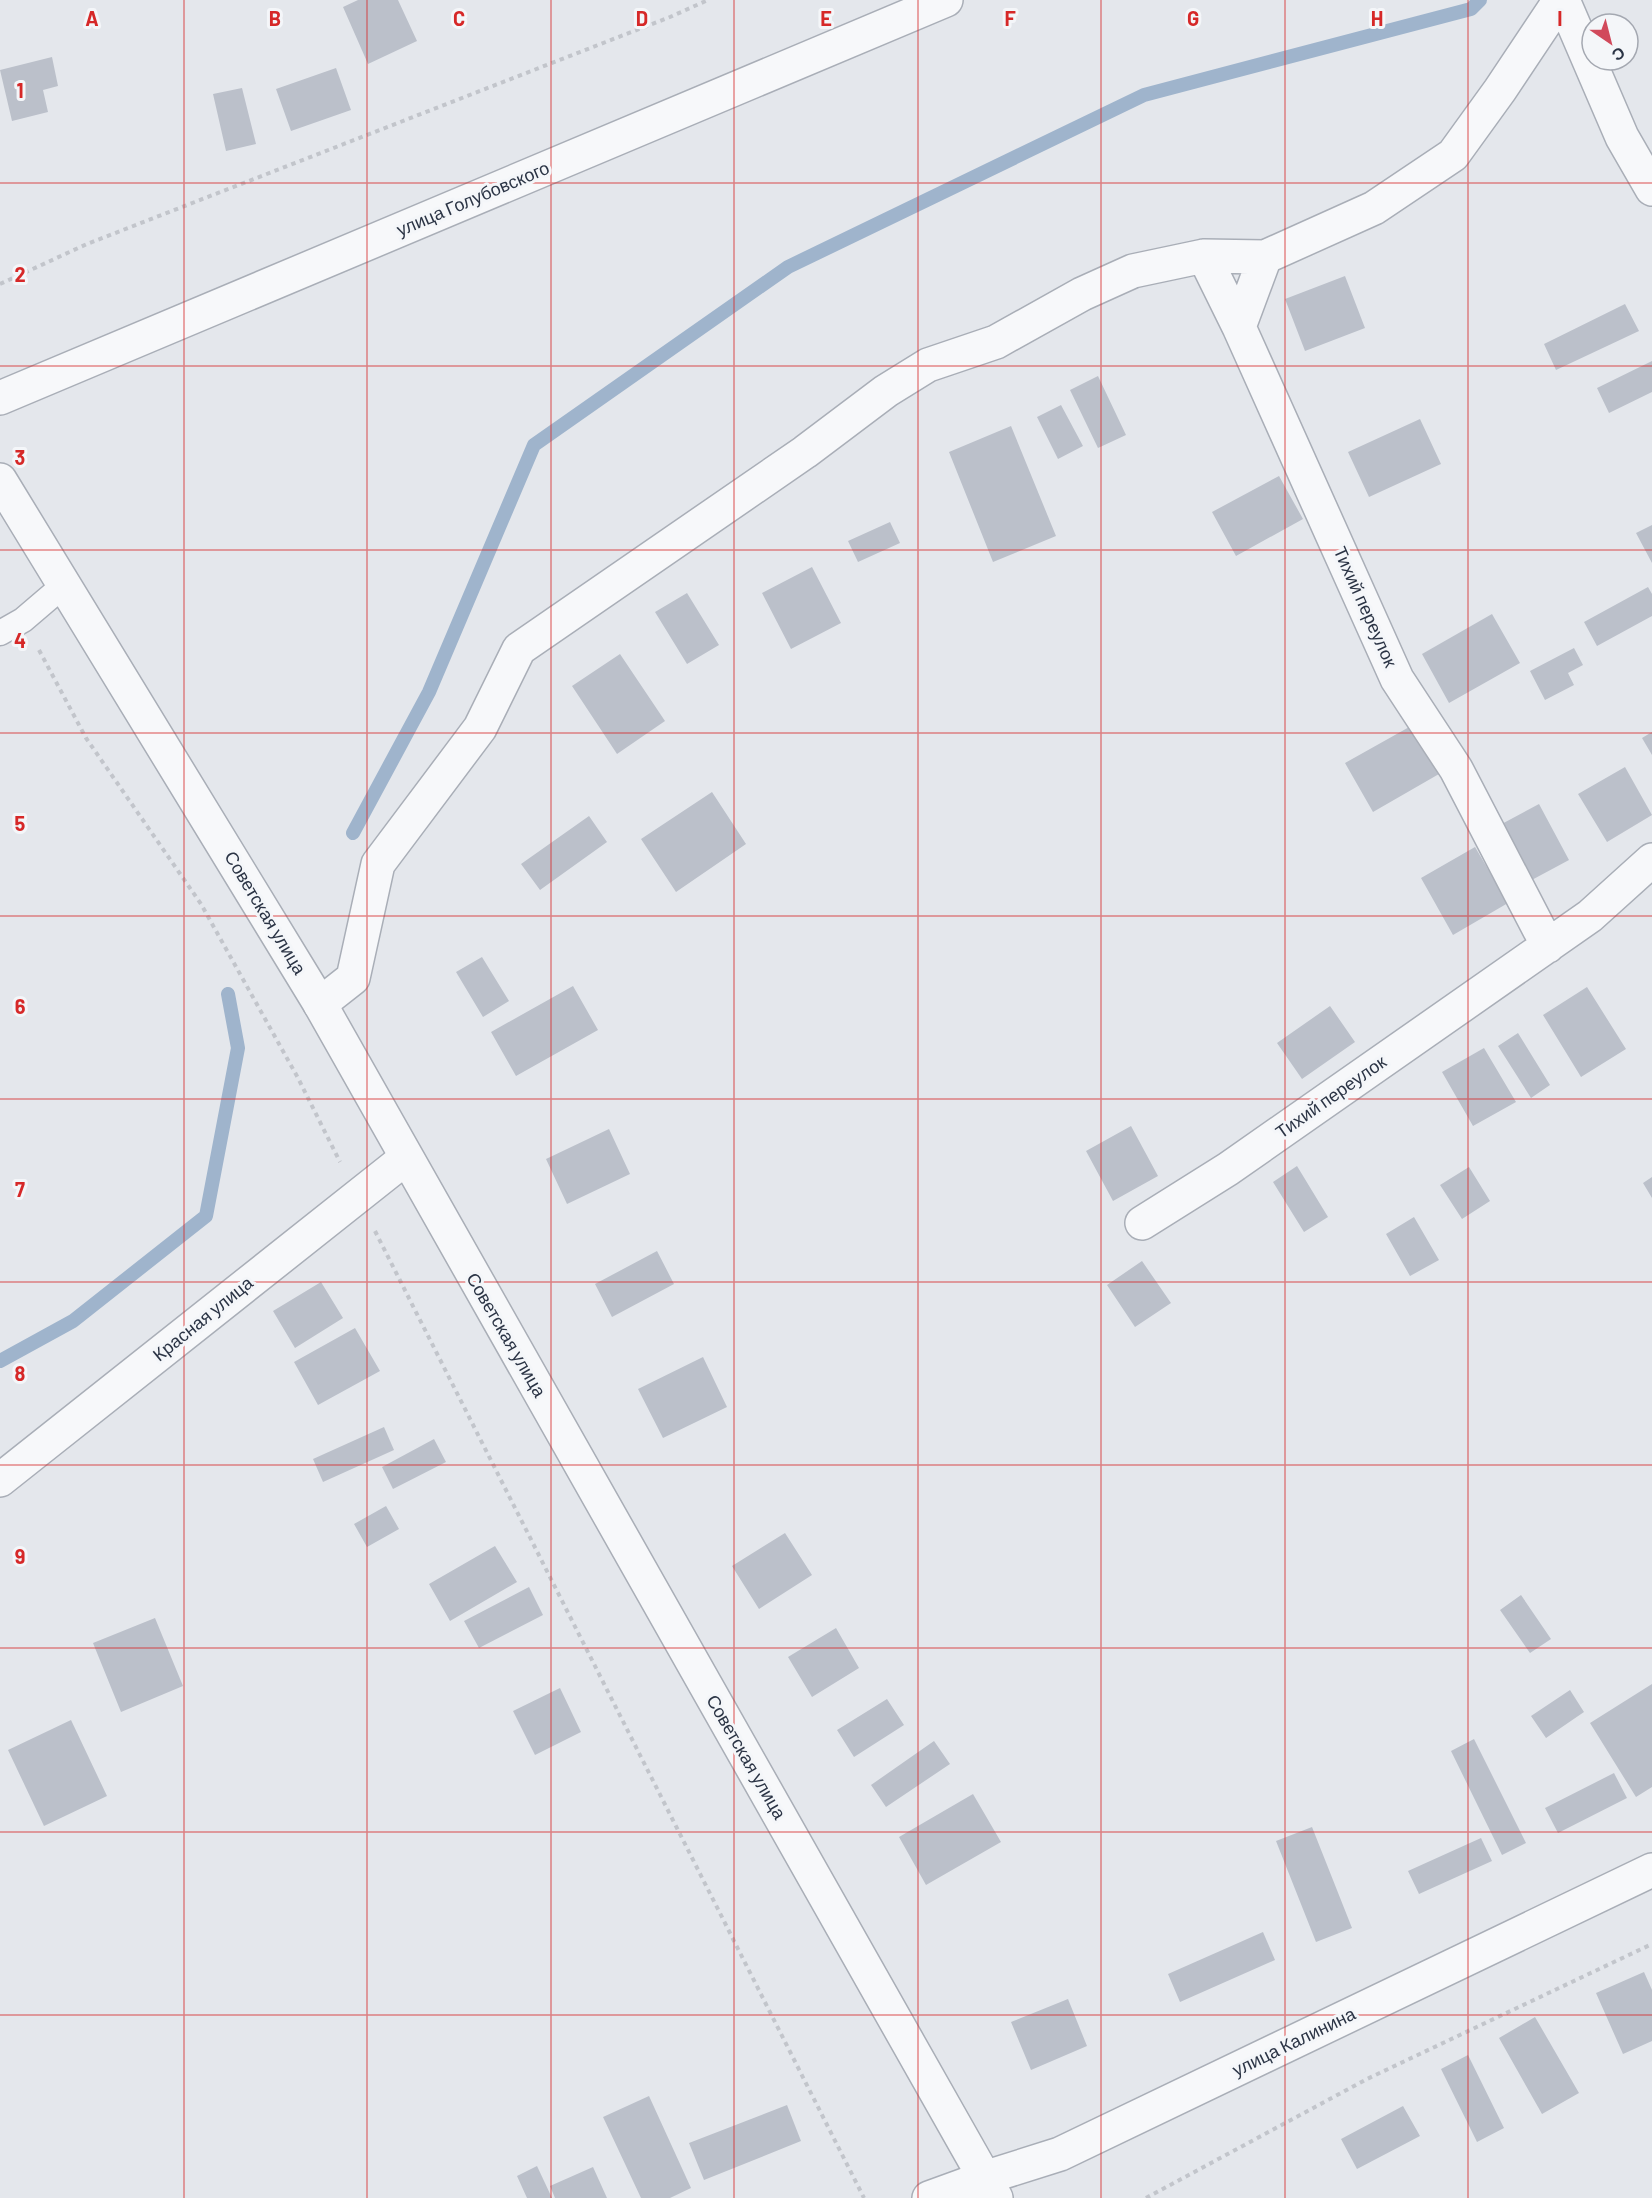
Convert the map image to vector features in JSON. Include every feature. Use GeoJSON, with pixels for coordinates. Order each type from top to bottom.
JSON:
{"type":"FeatureCollection","features":[{"type":"Feature","properties":{"kind":"street","name":"улица Голубовского"},"geometry":{"type":"LineString","coordinates":[[0,398],[946,0]]}},
{"type":"Feature","properties":{"kind":"street"},"geometry":{"type":"LineString","coordinates":[[1561,0],[1622,137],[1652,189]]}},
{"type":"Feature","properties":{"kind":"street"},"geometry":{"type":"LineString","coordinates":[[320,1004],[353,978],[378,864],[480,728],[519,649],[805,452],[886,391],[928,365],[996,342],[1082,294],[1132,271],[1204,256],[1265,257],[1374,208],[1453,155],[1561,0]]}},
{"type":"Feature","properties":{"kind":"street","name":"Тихий переулок"},"geometry":{"type":"LineString","coordinates":[[1204,256],[1239,327],[1397,679],[1456,769],[1548,946]]}},
{"type":"Feature","properties":{"kind":"street"},"geometry":{"type":"LineString","coordinates":[[1239,327],[1265,257]]}},
{"type":"Feature","properties":{"kind":"street","name":"Советская улица"},"geometry":{"type":"LineString","coordinates":[[0,480],[320,1004],[990,2188]]}},
{"type":"Feature","properties":{"kind":"street","name":"Тихий переулок"},"geometry":{"type":"LineString","coordinates":[[1142,1223],[1227,1169],[1548,946],[1590,916],[1652,860]]}},
{"type":"Feature","properties":{"kind":"street","name":"Красная улица"},"geometry":{"type":"LineString","coordinates":[[0,1480],[406,1158]]}},
{"type":"Feature","properties":{"kind":"street","name":"улица Калинина"},"geometry":{"type":"LineString","coordinates":[[929,2198],[990,2188],[1648,1881]]}},
{"type":"Feature","properties":{"kind":"lane"},"geometry":{"type":"LineString","coordinates":[[0,633],[23,620],[64,585]]}},
{"type":"Feature","properties":{"kind":"path"},"geometry":{"type":"LineString","coordinates":[[0,284],[98,240],[670,17],[708,0]]}},
{"type":"Feature","properties":{"kind":"path"},"geometry":{"type":"LineString","coordinates":[[23,620],[86,738],[201,904],[298,1078],[864,2198]]}},
{"type":"Feature","properties":{"kind":"path"},"geometry":{"type":"LineString","coordinates":[[1146,2198],[1367,2079],[1652,1944]]}},
{"type":"Feature","properties":{"kind":"building"},"geometry":{"type":"Polygon","coordinates":[[[358,0],[398,0],[417,41],[368,64],[343,7],[358,0]]]}},
{"type":"Feature","properties":{"kind":"building"},"geometry":{"type":"Polygon","coordinates":[[[52,57],[58,86],[43,90],[48,112],[12,121],[0,70],[52,57]]]}},
{"type":"Feature","properties":{"kind":"building"},"geometry":{"type":"Polygon","coordinates":[[[336,68],[351,110],[291,131],[276,89],[336,68]]]}},
{"type":"Feature","properties":{"kind":"building"},"geometry":{"type":"Polygon","coordinates":[[[242,88],[256,144],[226,151],[213,94],[242,88]]]}},
{"type":"Feature","properties":{"kind":"building"},"geometry":{"type":"Polygon","coordinates":[[[1345,276],[1365,328],[1305,351],[1285,299],[1345,276]]]}},
{"type":"Feature","properties":{"kind":"building"},"geometry":{"type":"Polygon","coordinates":[[[1625,304],[1639,331],[1556,370],[1544,344],[1625,304]]]}},
{"type":"Feature","properties":{"kind":"building"},"geometry":{"type":"Polygon","coordinates":[[[1652,361],[1652,392],[1609,413],[1597,388],[1652,361]]]}},
{"type":"Feature","properties":{"kind":"building"},"geometry":{"type":"Polygon","coordinates":[[[1098,376],[1126,435],[1098,448],[1070,390],[1098,376]]]}},
{"type":"Feature","properties":{"kind":"building"},"geometry":{"type":"Polygon","coordinates":[[[1061,405],[1083,446],[1058,459],[1037,417],[1061,405]]]}},
{"type":"Feature","properties":{"kind":"building"},"geometry":{"type":"Polygon","coordinates":[[[1420,419],[1441,464],[1369,497],[1348,452],[1420,419]]]}},
{"type":"Feature","properties":{"kind":"building"},"geometry":{"type":"Polygon","coordinates":[[[1011,426],[1056,536],[993,562],[949,452],[1011,426]]]}},
{"type":"Feature","properties":{"kind":"building"},"geometry":{"type":"Polygon","coordinates":[[[1279,476],[1303,519],[1236,556],[1212,512],[1279,476]]]}},
{"type":"Feature","properties":{"kind":"building"},"geometry":{"type":"Polygon","coordinates":[[[890,522],[900,543],[858,562],[848,541],[890,522]]]}},
{"type":"Feature","properties":{"kind":"building"},"geometry":{"type":"Polygon","coordinates":[[[1652,525],[1652,563],[1636,533],[1652,525]]]}},
{"type":"Feature","properties":{"kind":"building"},"geometry":{"type":"Polygon","coordinates":[[[812,567],[841,623],[791,649],[762,593],[812,567]]]}},
{"type":"Feature","properties":{"kind":"building"},"geometry":{"type":"Polygon","coordinates":[[[1648,587],[1652,594],[1652,616],[1597,646],[1584,622],[1648,587]]]}},
{"type":"Feature","properties":{"kind":"building"},"geometry":{"type":"Polygon","coordinates":[[[687,593],[719,645],[687,664],[655,612],[687,593]]]}},
{"type":"Feature","properties":{"kind":"building"},"geometry":{"type":"Polygon","coordinates":[[[1492,614],[1520,663],[1449,703],[1422,654],[1492,614]]]}},
{"type":"Feature","properties":{"kind":"building"},"geometry":{"type":"Polygon","coordinates":[[[1574,648],[1583,665],[1568,673],[1574,685],[1545,700],[1530,671],[1574,648]]]}},
{"type":"Feature","properties":{"kind":"building"},"geometry":{"type":"Polygon","coordinates":[[[620,654],[665,721],[617,754],[572,686],[620,654]]]}},
{"type":"Feature","properties":{"kind":"building"},"geometry":{"type":"Polygon","coordinates":[[[1411,726],[1439,774],[1373,812],[1345,763],[1411,726]]]}},
{"type":"Feature","properties":{"kind":"building"},"geometry":{"type":"Polygon","coordinates":[[[1652,732],[1652,755],[1642,738],[1652,732]]]}},
{"type":"Feature","properties":{"kind":"building"},"geometry":{"type":"Polygon","coordinates":[[[1625,767],[1652,815],[1607,842],[1578,794],[1625,767]]]}},
{"type":"Feature","properties":{"kind":"building"},"geometry":{"type":"Polygon","coordinates":[[[712,792],[746,844],[676,892],[641,839],[712,792]]]}},
{"type":"Feature","properties":{"kind":"building"},"geometry":{"type":"Polygon","coordinates":[[[1539,804],[1569,860],[1528,882],[1498,826],[1539,804]]]}},
{"type":"Feature","properties":{"kind":"building"},"geometry":{"type":"Polygon","coordinates":[[[589,816],[607,842],[540,890],[521,864],[589,816]]]}},
{"type":"Feature","properties":{"kind":"building"},"geometry":{"type":"Polygon","coordinates":[[[1475,847],[1508,903],[1453,935],[1421,878],[1475,847]]]}},
{"type":"Feature","properties":{"kind":"building"},"geometry":{"type":"Polygon","coordinates":[[[482,957],[509,1001],[483,1017],[456,972],[482,957]]]}},
{"type":"Feature","properties":{"kind":"building"},"geometry":{"type":"Polygon","coordinates":[[[573,986],[598,1030],[516,1076],[491,1032],[573,986]]]}},
{"type":"Feature","properties":{"kind":"building"},"geometry":{"type":"Polygon","coordinates":[[[1587,987],[1626,1049],[1581,1077],[1543,1015],[1587,987]]]}},
{"type":"Feature","properties":{"kind":"building"},"geometry":{"type":"Polygon","coordinates":[[[1330,1006],[1355,1042],[1302,1079],[1277,1043],[1330,1006]]]}},
{"type":"Feature","properties":{"kind":"building"},"geometry":{"type":"Polygon","coordinates":[[[1518,1033],[1550,1085],[1531,1098],[1498,1046],[1518,1033]]]}},
{"type":"Feature","properties":{"kind":"building"},"geometry":{"type":"Polygon","coordinates":[[[1484,1048],[1516,1102],[1473,1126],[1442,1072],[1484,1048]]]}},
{"type":"Feature","properties":{"kind":"building"},"geometry":{"type":"Polygon","coordinates":[[[1131,1126],[1158,1176],[1113,1201],[1086,1151],[1131,1126]]]}},
{"type":"Feature","properties":{"kind":"building"},"geometry":{"type":"Polygon","coordinates":[[[609,1129],[630,1174],[567,1204],[546,1159],[609,1129]]]}},
{"type":"Feature","properties":{"kind":"building"},"geometry":{"type":"Polygon","coordinates":[[[1297,1166],[1328,1217],[1304,1232],[1273,1182],[1297,1166]]]}},
{"type":"Feature","properties":{"kind":"building"},"geometry":{"type":"Polygon","coordinates":[[[1469,1167],[1490,1201],[1462,1219],[1440,1185],[1469,1167]]]}},
{"type":"Feature","properties":{"kind":"building"},"geometry":{"type":"Polygon","coordinates":[[[1652,1177],[1652,1198],[1643,1183],[1652,1177]]]}},
{"type":"Feature","properties":{"kind":"building"},"geometry":{"type":"Polygon","coordinates":[[[1414,1217],[1439,1260],[1410,1276],[1386,1234],[1414,1217]]]}},
{"type":"Feature","properties":{"kind":"building"},"geometry":{"type":"Polygon","coordinates":[[[657,1251],[674,1284],[612,1317],[595,1284],[657,1251]]]}},
{"type":"Feature","properties":{"kind":"building"},"geometry":{"type":"Polygon","coordinates":[[[1142,1261],[1171,1303],[1135,1327],[1107,1285],[1142,1261]]]}},
{"type":"Feature","properties":{"kind":"building"},"geometry":{"type":"Polygon","coordinates":[[[321,1282],[343,1318],[295,1348],[273,1311],[321,1282]]]}},
{"type":"Feature","properties":{"kind":"building"},"geometry":{"type":"Polygon","coordinates":[[[355,1328],[380,1371],[318,1405],[294,1362],[355,1328]]]}},
{"type":"Feature","properties":{"kind":"building"},"geometry":{"type":"Polygon","coordinates":[[[703,1357],[727,1407],[663,1438],[638,1389],[703,1357]]]}},
{"type":"Feature","properties":{"kind":"building"},"geometry":{"type":"Polygon","coordinates":[[[384,1427],[394,1450],[323,1482],[313,1459],[384,1427]]]}},
{"type":"Feature","properties":{"kind":"building"},"geometry":{"type":"Polygon","coordinates":[[[434,1439],[446,1462],[393,1489],[382,1467],[434,1439]]]}},
{"type":"Feature","properties":{"kind":"building"},"geometry":{"type":"Polygon","coordinates":[[[386,1506],[399,1529],[367,1547],[354,1524],[386,1506]]]}},
{"type":"Feature","properties":{"kind":"building"},"geometry":{"type":"Polygon","coordinates":[[[785,1533],[812,1575],[759,1609],[732,1566],[785,1533]]]}},
{"type":"Feature","properties":{"kind":"building"},"geometry":{"type":"Polygon","coordinates":[[[495,1546],[517,1582],[450,1621],[429,1584],[495,1546]]]}},
{"type":"Feature","properties":{"kind":"building"},"geometry":{"type":"Polygon","coordinates":[[[529,1587],[543,1615],[479,1648],[464,1621],[529,1587]]]}},
{"type":"Feature","properties":{"kind":"building"},"geometry":{"type":"Polygon","coordinates":[[[1521,1595],[1551,1639],[1530,1653],[1500,1610],[1521,1595]]]}},
{"type":"Feature","properties":{"kind":"building"},"geometry":{"type":"Polygon","coordinates":[[[155,1618],[183,1686],[121,1712],[93,1643],[155,1618]]]}},
{"type":"Feature","properties":{"kind":"building"},"geometry":{"type":"Polygon","coordinates":[[[836,1628],[859,1668],[812,1697],[788,1657],[836,1628]]]}},
{"type":"Feature","properties":{"kind":"building"},"geometry":{"type":"Polygon","coordinates":[[[1652,1684],[1652,1787],[1636,1797],[1590,1723],[1652,1684]]]}},
{"type":"Feature","properties":{"kind":"building"},"geometry":{"type":"Polygon","coordinates":[[[560,1688],[581,1732],[535,1755],[513,1711],[560,1688]]]}},
{"type":"Feature","properties":{"kind":"building"},"geometry":{"type":"Polygon","coordinates":[[[1570,1690],[1584,1712],[1546,1738],[1531,1716],[1570,1690]]]}},
{"type":"Feature","properties":{"kind":"building"},"geometry":{"type":"Polygon","coordinates":[[[887,1699],[904,1725],[854,1757],[837,1730],[887,1699]]]}},
{"type":"Feature","properties":{"kind":"building"},"geometry":{"type":"Polygon","coordinates":[[[71,1720],[107,1796],[44,1826],[8,1750],[71,1720]]]}},
{"type":"Feature","properties":{"kind":"building"},"geometry":{"type":"Polygon","coordinates":[[[1474,1739],[1526,1843],[1502,1855],[1451,1751],[1474,1739]]]}},
{"type":"Feature","properties":{"kind":"building"},"geometry":{"type":"Polygon","coordinates":[[[934,1741],[950,1764],[886,1807],[871,1785],[934,1741]]]}},
{"type":"Feature","properties":{"kind":"building"},"geometry":{"type":"Polygon","coordinates":[[[1614,1773],[1627,1798],[1558,1833],[1545,1808],[1614,1773]]]}},
{"type":"Feature","properties":{"kind":"building"},"geometry":{"type":"Polygon","coordinates":[[[973,1794],[1001,1842],[926,1885],[899,1837],[973,1794]]]}},
{"type":"Feature","properties":{"kind":"building"},"geometry":{"type":"Polygon","coordinates":[[[1312,1827],[1352,1928],[1316,1942],[1276,1841],[1312,1827]]]}},
{"type":"Feature","properties":{"kind":"building"},"geometry":{"type":"Polygon","coordinates":[[[1481,1838],[1492,1861],[1419,1894],[1408,1871],[1481,1838]]]}},
{"type":"Feature","properties":{"kind":"building"},"geometry":{"type":"Polygon","coordinates":[[[1263,1932],[1275,1960],[1180,2002],[1168,1974],[1263,1932]]]}},
{"type":"Feature","properties":{"kind":"building"},"geometry":{"type":"Polygon","coordinates":[[[1644,1972],[1652,1990],[1652,2041],[1623,2054],[1596,1993],[1644,1972]]]}},
{"type":"Feature","properties":{"kind":"building"},"geometry":{"type":"Polygon","coordinates":[[[1068,1999],[1087,2046],[1031,2070],[1011,2022],[1068,1999]]]}},
{"type":"Feature","properties":{"kind":"building"},"geometry":{"type":"Polygon","coordinates":[[[1535,2017],[1579,2093],[1542,2114],[1499,2038],[1535,2017]]]}},
{"type":"Feature","properties":{"kind":"building"},"geometry":{"type":"Polygon","coordinates":[[[1468,2055],[1504,2128],[1477,2142],[1441,2069],[1468,2055]]]}},
{"type":"Feature","properties":{"kind":"building"},"geometry":{"type":"Polygon","coordinates":[[[649,2096],[691,2188],[670,2198],[641,2198],[603,2117],[649,2096]]]}},
{"type":"Feature","properties":{"kind":"building"},"geometry":{"type":"Polygon","coordinates":[[[787,2105],[801,2141],[704,2180],[689,2143],[787,2105]]]}},
{"type":"Feature","properties":{"kind":"building"},"geometry":{"type":"Polygon","coordinates":[[[1403,2106],[1420,2136],[1357,2169],[1341,2139],[1403,2106]]]}},
{"type":"Feature","properties":{"kind":"building"},"geometry":{"type":"Polygon","coordinates":[[[537,2166],[552,2198],[527,2198],[517,2176],[537,2166]]]}},
{"type":"Feature","properties":{"kind":"building"},"geometry":{"type":"Polygon","coordinates":[[[593,2167],[607,2198],[555,2198],[550,2186],[593,2167]]]}},
{"type":"Feature","properties":{"kind":"waterway"},"geometry":{"type":"LineString","coordinates":[[353,833],[429,692],[534,445],[788,267],[1144,95],[1471,9],[1480,0]]}},
{"type":"Feature","properties":{"kind":"waterway"},"geometry":{"type":"LineString","coordinates":[[0,1361],[73,1321],[206,1216],[238,1048],[228,994]]}}]}
